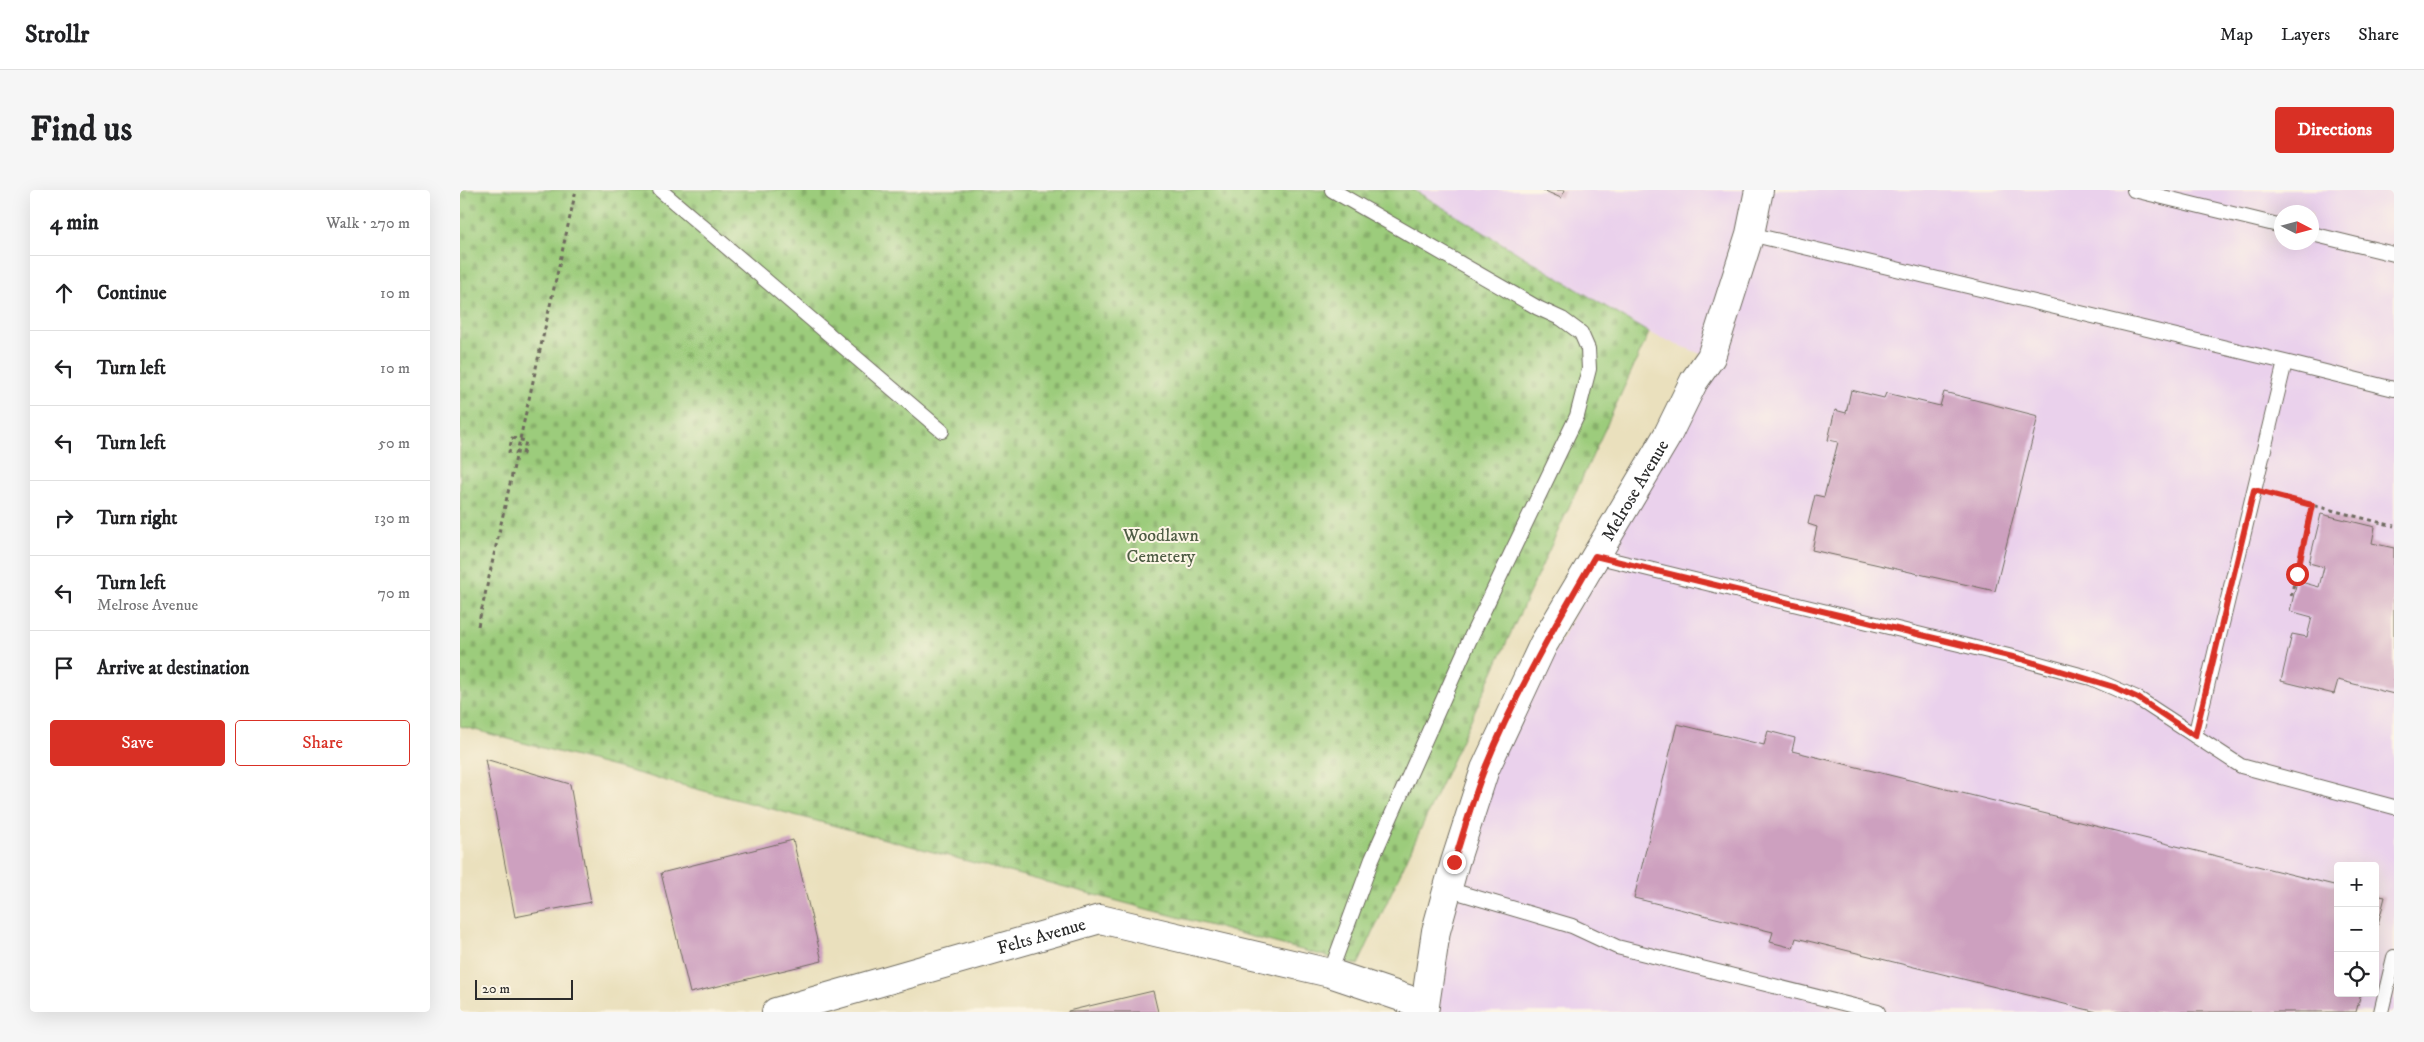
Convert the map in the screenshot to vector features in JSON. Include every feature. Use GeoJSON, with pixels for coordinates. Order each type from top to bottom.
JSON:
{"type":"FeatureCollection","features":[{"type":"Feature","properties":{"kind":"street","name":"Melrose Avenue"},"geometry":{"type":"LineString","coordinates":[[1425,1008],[1436,931],[1484,769],[1512,706],[1543,645],[1667,436],[1694,381],[1711,357],[1750,234],[1759,190]]}},
{"type":"Feature","properties":{"kind":"street","name":"Felts Avenue"},"geometry":{"type":"LineString","coordinates":[[776,1012],[1100,919],[1330,974],[1425,1008]]}},
{"type":"Feature","properties":{"kind":"lane"},"geometry":{"type":"LineString","coordinates":[[660,190],[942,431]]}},
{"type":"Feature","properties":{"kind":"lane"},"geometry":{"type":"LineString","coordinates":[[1330,974],[1372,859],[1470,639],[1577,416],[1589,369],[1588,349],[1581,333],[1562,319],[1538,308],[1332,190]]}},
{"type":"Feature","properties":{"kind":"lane"},"geometry":{"type":"LineString","coordinates":[[2134,190],[2274,224]]}},
{"type":"Feature","properties":{"kind":"lane"},"geometry":{"type":"LineString","coordinates":[[1750,234],[2394,389]]}},
{"type":"Feature","properties":{"kind":"lane"},"geometry":{"type":"LineString","coordinates":[[2319,236],[2394,254]]}},
{"type":"Feature","properties":{"kind":"lane"},"geometry":{"type":"LineString","coordinates":[[2195,736],[2285,362]]}},
{"type":"Feature","properties":{"kind":"lane"},"geometry":{"type":"LineString","coordinates":[[1595,556],[2021,659],[2091,678],[2138,698],[2241,766],[2394,807]]}},
{"type":"Feature","properties":{"kind":"lane"},"geometry":{"type":"LineString","coordinates":[[1447,889],[1572,926],[1617,947],[1878,1012]]}},
{"type":"Feature","properties":{"kind":"lane"},"geometry":{"type":"LineString","coordinates":[[2381,1012],[2394,957]]}},
{"type":"Feature","properties":{"kind":"path"},"geometry":{"type":"LineString","coordinates":[[478,626],[576,190]]}},
{"type":"Feature","properties":{"kind":"path"},"geometry":{"type":"LineString","coordinates":[[512,438],[520,440],[526,441],[523,454],[509,452],[512,438]]}},
{"type":"Feature","properties":{"kind":"path"},"geometry":{"type":"LineString","coordinates":[[2254,490],[2394,526]]}},
{"type":"Feature","properties":{"kind":"path"},"geometry":{"type":"LineString","coordinates":[[2291,596],[2312,505]]}},
{"type":"Feature","properties":{"kind":"shaded area"},"geometry":{"type":"Polygon","coordinates":[[[1414,190],[2394,190],[2394,1012],[1428,1012],[1472,808],[1711,358],[1649,333],[1414,190]]]}},
{"type":"Feature","properties":{"kind":"green space","name":"Woodlawn Cemetery"},"geometry":{"type":"Polygon","coordinates":[[[460,190],[1414,190],[1649,333],[1358,965],[460,726],[460,190]]]}},
{"type":"Feature","properties":{"kind":"building"},"geometry":{"type":"Polygon","coordinates":[[[1543,190],[1565,190],[1561,198],[1543,190]]]}},
{"type":"Feature","properties":{"kind":"building"},"geometry":{"type":"Polygon","coordinates":[[[1851,390],[1884,398],[1886,393],[1940,406],[1944,392],[2038,416],[1995,591],[1812,550],[1817,527],[1808,524],[1815,495],[1824,497],[1838,442],[1828,440],[1835,410],[1846,413],[1851,390]]]}},
{"type":"Feature","properties":{"kind":"building"},"geometry":{"type":"Polygon","coordinates":[[[2321,514],[2375,527],[2372,543],[2394,548],[2394,694],[2338,680],[2334,694],[2281,681],[2292,634],[2307,637],[2312,617],[2290,611],[2297,581],[2319,587],[2324,567],[2309,563],[2321,514]]]}},
{"type":"Feature","properties":{"kind":"building"},"geometry":{"type":"Polygon","coordinates":[[[1677,724],[1764,745],[1768,731],[1795,738],[1792,751],[2334,885],[2334,997],[2360,997],[2356,1012],[2097,1012],[1796,938],[1793,948],[1770,942],[1773,932],[1634,898],[1677,724]]]}},
{"type":"Feature","properties":{"kind":"building"},"geometry":{"type":"Polygon","coordinates":[[[485,759],[570,784],[591,902],[515,917],[485,759]]]}},
{"type":"Feature","properties":{"kind":"building"},"geometry":{"type":"Polygon","coordinates":[[[793,840],[822,961],[690,993],[661,873],[793,840]]]}},
{"type":"Feature","properties":{"kind":"building"},"geometry":{"type":"Polygon","coordinates":[[[2379,896],[2385,897],[2379,920],[2379,896]]]}},
{"type":"Feature","properties":{"kind":"building"},"geometry":{"type":"Polygon","coordinates":[[[1153,991],[1158,1012],[1068,1012],[1068,1011],[1153,991]]]}},
{"type":"Feature","properties":{"kind":"route"},"geometry":{"type":"LineString","coordinates":[[1454,862],[1484,769],[1512,706],[1543,645],[1595,556],[2042,664],[2091,678],[2138,698],[2195,736],[2254,490],[2312,505],[2297,574]]}}]}
